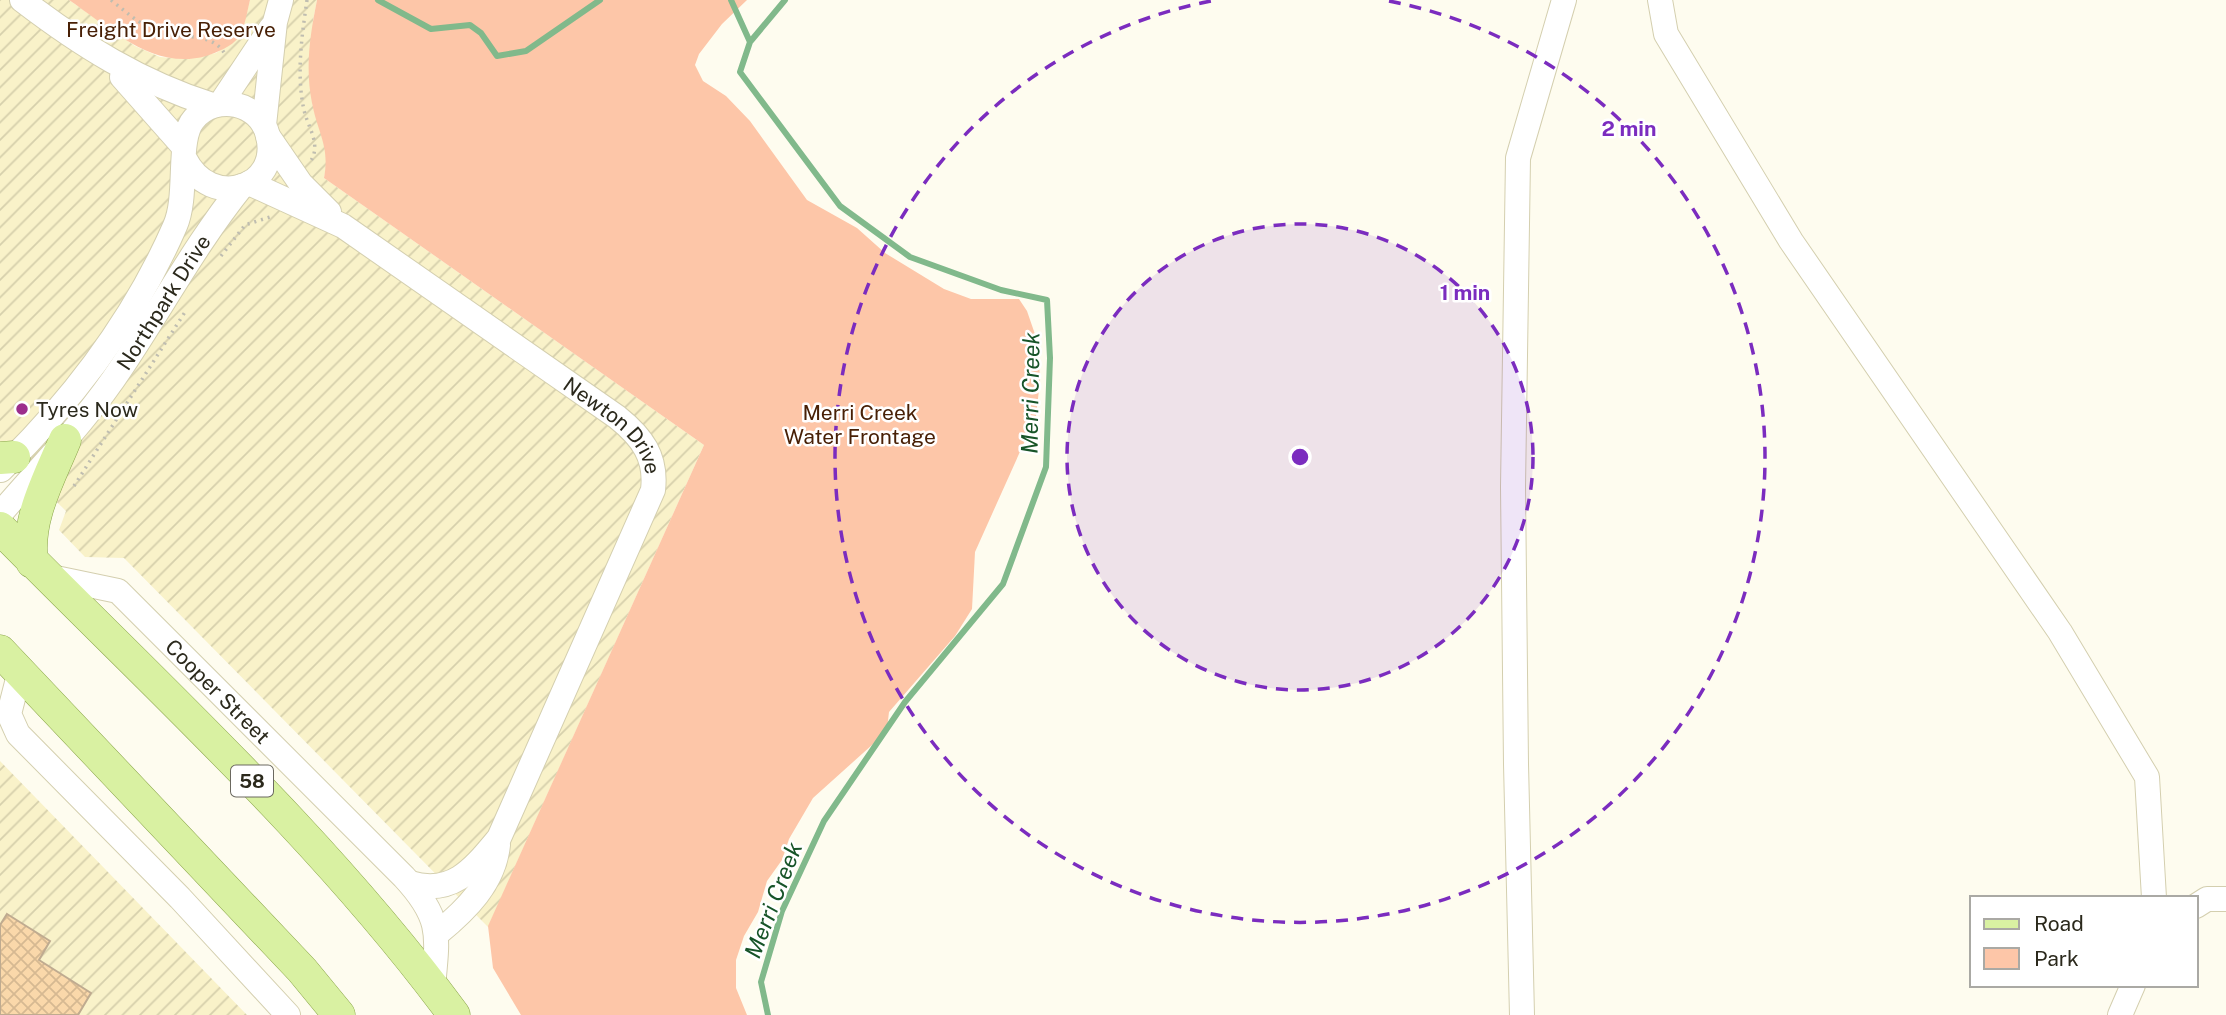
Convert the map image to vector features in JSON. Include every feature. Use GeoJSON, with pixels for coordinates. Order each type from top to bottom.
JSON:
{"type":"FeatureCollection","features":[{"type":"Feature","properties":{"kind":"main road"},"geometry":{"type":"LineString","coordinates":[[39,569],[30,537],[65,440]]}},
{"type":"Feature","properties":{"kind":"main road","name":"Cooper Street"},"geometry":{"type":"LineString","coordinates":[[0,528],[295,824],[433,986],[454,1015]]}},
{"type":"Feature","properties":{"kind":"main road"},"geometry":{"type":"LineString","coordinates":[[10,661],[302,970],[339,1015]]}},
{"type":"Feature","properties":{"kind":"street"},"geometry":{"type":"LineString","coordinates":[[22,0],[107,61],[169,92],[216,104],[246,107],[266,131]]}},
{"type":"Feature","properties":{"kind":"street"},"geometry":{"type":"LineString","coordinates":[[1522,1015],[1513,501],[1518,158],[1564,0]]}},
{"type":"Feature","properties":{"kind":"street"},"geometry":{"type":"LineString","coordinates":[[1644,0],[1791,241],[2060,632],[2147,777],[2154,896]]}},
{"type":"Feature","properties":{"kind":"street"},"geometry":{"type":"LineString","coordinates":[[1660,0],[1666,34]]}},
{"type":"Feature","properties":{"kind":"street"},"geometry":{"type":"LineString","coordinates":[[107,61],[142,97],[184,153],[192,172],[214,188],[246,185],[267,163],[266,131],[278,11]]}},
{"type":"Feature","properties":{"kind":"street"},"geometry":{"type":"LineString","coordinates":[[184,153],[191,121],[216,104],[278,11]]}},
{"type":"Feature","properties":{"kind":"street","name":"Newton Drive"},"geometry":{"type":"LineString","coordinates":[[266,131],[301,184],[343,226],[617,417],[636,432],[649,451],[655,479],[653,490],[499,838],[493,867],[477,894],[438,933]]}},
{"type":"Feature","properties":{"kind":"street","name":"Northpark Drive"},"geometry":{"type":"LineString","coordinates":[[5,462],[69,400],[123,324],[175,226],[184,190],[184,153]]}},
{"type":"Feature","properties":{"kind":"street","name":"Newton Drive"},"geometry":{"type":"LineString","coordinates":[[246,185],[343,226]]}},
{"type":"Feature","properties":{"kind":"street","name":"Northpark Drive"},"geometry":{"type":"LineString","coordinates":[[0,514],[65,440],[123,366],[201,241],[246,185]]}},
{"type":"Feature","properties":{"kind":"street","name":"Cooper Street"},"geometry":{"type":"LineString","coordinates":[[39,569],[118,591],[410,883],[424,901],[438,933],[433,986]]}},
{"type":"Feature","properties":{"kind":"street"},"geometry":{"type":"LineString","coordinates":[[10,661],[9,714],[18,734],[180,898],[288,1015]]}},
{"type":"Feature","properties":{"kind":"street","name":"Newton Drive"},"geometry":{"type":"LineString","coordinates":[[410,883],[430,888],[450,885],[468,873],[499,838]]}},
{"type":"Feature","properties":{"kind":"street"},"geometry":{"type":"LineString","coordinates":[[2198,905],[2207,899],[2226,899]]}},
{"type":"Feature","properties":{"kind":"street"},"geometry":{"type":"LineString","coordinates":[[2120,1015],[2132,987]]}},
{"type":"Feature","properties":{"kind":"path"},"geometry":{"type":"LineString","coordinates":[[111,0],[149,27],[161,32],[211,41],[218,44],[226,56]]}},
{"type":"Feature","properties":{"kind":"path"},"geometry":{"type":"LineString","coordinates":[[307,0],[301,96],[316,146],[314,156],[307,165]]}},
{"type":"Feature","properties":{"kind":"path"},"geometry":{"type":"LineString","coordinates":[[218,260],[245,225],[273,217]]}},
{"type":"Feature","properties":{"kind":"path"},"geometry":{"type":"LineString","coordinates":[[72,489],[186,310]]}},
{"type":"Feature","properties":{"kind":"shaded area"},"geometry":{"type":"Polygon","coordinates":[[[0,0],[69,0],[135,46],[160,57],[187,59],[216,53],[233,42],[243,26],[250,0],[317,0],[313,21],[312,103],[328,157],[324,178],[704,445],[488,927],[124,558],[85,557],[59,530],[66,511],[0,447],[0,0]]]}},
{"type":"Feature","properties":{"kind":"shaded area"},"geometry":{"type":"Polygon","coordinates":[[[0,761],[247,1015],[0,1015],[0,761]]]}},
{"type":"Feature","properties":{"kind":"green space","name":"Freight Drive Reserve"},"geometry":{"type":"Polygon","coordinates":[[[69,0],[250,0],[243,29],[236,41],[215,53],[187,59],[168,58],[133,44],[69,0]]]}},
{"type":"Feature","properties":{"kind":"green space","name":"Merri Creek Water Frontage"},"geometry":{"type":"Polygon","coordinates":[[[317,0],[747,0],[722,24],[699,54],[695,65],[703,81],[726,96],[750,121],[807,200],[857,228],[885,253],[944,289],[971,299],[1019,299],[1027,311],[1038,343],[1040,381],[1036,416],[975,552],[972,609],[955,636],[889,712],[887,729],[882,736],[813,798],[789,839],[782,860],[767,881],[758,912],[744,936],[736,960],[736,988],[747,1015],[521,1015],[493,968],[488,926],[704,445],[324,178],[326,157],[312,103],[309,77],[310,39],[317,0]]]}},
{"type":"Feature","properties":{"kind":"building"},"geometry":{"type":"Polygon","coordinates":[[[7,914],[50,941],[39,960],[91,993],[78,1015],[0,1015],[0,925],[7,914]]]}},
{"type":"Feature","properties":{"kind":"waterway"},"geometry":{"type":"LineString","coordinates":[[378,0],[431,29],[470,25],[481,33],[497,56],[526,51],[600,0]]}},
{"type":"Feature","properties":{"kind":"waterway"},"geometry":{"type":"LineString","coordinates":[[731,0],[750,42]]}},
{"type":"Feature","properties":{"kind":"waterway","name":"Merri Creek"},"geometry":{"type":"LineString","coordinates":[[768,1015],[761,982],[782,911],[824,821],[905,702],[1003,584],[1046,467],[1050,358],[1047,300],[1001,290],[910,257],[840,206],[740,72],[750,42],[785,0]]}},
{"type":"Feature","properties":{"kind":"place","name":"Tyres Now"},"geometry":{"type":"Point","coordinates":[22,409]}}]}
